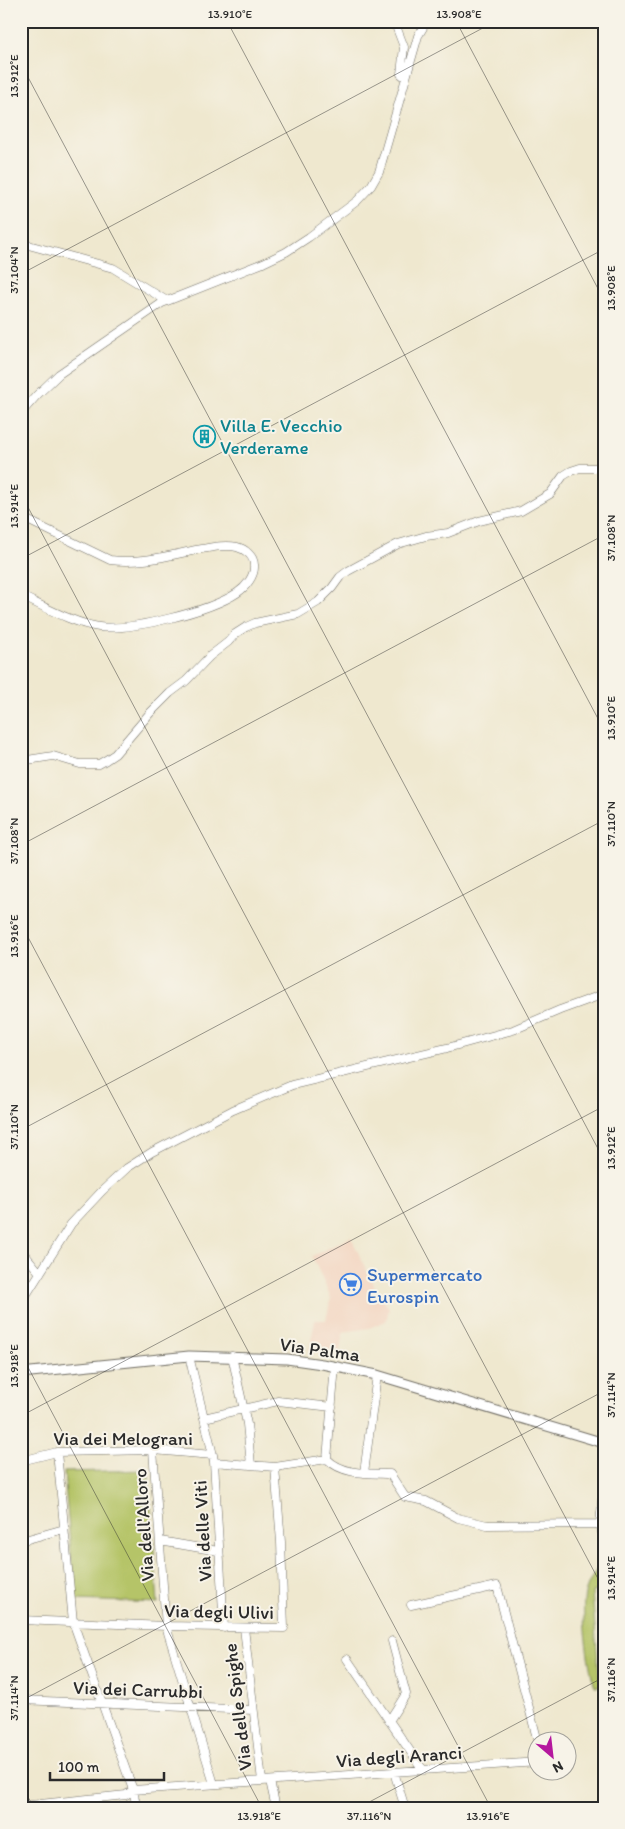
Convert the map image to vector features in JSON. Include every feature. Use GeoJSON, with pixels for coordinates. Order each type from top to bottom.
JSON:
{"type":"FeatureCollection","features":[{"type":"Feature","properties":{"kind":"main road","name":"Via Palma"},"geometry":{"type":"LineString","coordinates":[[21,1373],[190,1356],[287,1359],[336,1366],[377,1375],[603,1441]]}},
{"type":"Feature","properties":{"kind":"street"},"geometry":{"type":"LineString","coordinates":[[394,21],[404,47],[401,74],[406,78]]}},
{"type":"Feature","properties":{"kind":"street"},"geometry":{"type":"LineString","coordinates":[[21,413],[59,374],[167,301],[286,252],[357,201],[371,186],[379,172],[418,36],[427,21]]}},
{"type":"Feature","properties":{"kind":"street"},"geometry":{"type":"LineString","coordinates":[[21,243],[113,268],[167,301]]}},
{"type":"Feature","properties":{"kind":"street"},"geometry":{"type":"LineString","coordinates":[[21,761],[52,756],[80,764],[99,764],[114,754],[170,693],[186,681],[235,634],[246,627],[255,623],[298,614],[318,602],[340,577],[348,571],[398,544],[426,536],[448,533],[479,520],[522,511],[550,494],[564,476],[571,471],[580,468],[604,468]]}},
{"type":"Feature","properties":{"kind":"street"},"geometry":{"type":"LineString","coordinates":[[21,517],[110,560],[126,562],[146,560],[216,546],[234,546],[243,549],[254,561],[254,570],[245,586],[237,593],[185,614],[117,627],[99,627],[86,624],[21,596]]}},
{"type":"Feature","properties":{"kind":"street"},"geometry":{"type":"LineString","coordinates":[[21,1303],[71,1224],[127,1168],[152,1152],[233,1110],[292,1085],[447,1048],[513,1030],[604,994]]}},
{"type":"Feature","properties":{"kind":"street"},"geometry":{"type":"LineString","coordinates":[[21,1250],[40,1273]]}},
{"type":"Feature","properties":{"kind":"street","name":"Via delle Viti"},"geometry":{"type":"LineString","coordinates":[[190,1356],[213,1458],[224,1628]]}},
{"type":"Feature","properties":{"kind":"street"},"geometry":{"type":"LineString","coordinates":[[232,1356],[247,1424],[251,1464]]}},
{"type":"Feature","properties":{"kind":"street"},"geometry":{"type":"LineString","coordinates":[[336,1366],[327,1459],[334,1467],[364,1473],[390,1474],[405,1497],[426,1501],[458,1518],[487,1525],[540,1523],[600,1524]]}},
{"type":"Feature","properties":{"kind":"street"},"geometry":{"type":"LineString","coordinates":[[364,1473],[377,1375]]}},
{"type":"Feature","properties":{"kind":"street"},"geometry":{"type":"LineString","coordinates":[[204,1418],[278,1401],[332,1406]]}},
{"type":"Feature","properties":{"kind":"street","name":"Via dei Melograni"},"geometry":{"type":"LineString","coordinates":[[21,1461],[57,1452],[154,1450],[275,1467],[327,1459]]}},
{"type":"Feature","properties":{"kind":"street","name":"Via dell'Alloro"},"geometry":{"type":"LineString","coordinates":[[154,1450],[166,1626],[214,1784]]}},
{"type":"Feature","properties":{"kind":"street"},"geometry":{"type":"LineString","coordinates":[[57,1452],[73,1622],[133,1790],[137,1808]]}},
{"type":"Feature","properties":{"kind":"street","name":"Via degli Ulivi"},"geometry":{"type":"LineString","coordinates":[[21,1620],[224,1628],[284,1628],[281,1542],[275,1467]]}},
{"type":"Feature","properties":{"kind":"street"},"geometry":{"type":"LineString","coordinates":[[604,1482],[600,1524],[604,1540]]}},
{"type":"Feature","properties":{"kind":"street"},"geometry":{"type":"LineString","coordinates":[[21,1541],[64,1529]]}},
{"type":"Feature","properties":{"kind":"street"},"geometry":{"type":"LineString","coordinates":[[160,1541],[218,1552]]}},
{"type":"Feature","properties":{"kind":"street"},"geometry":{"type":"LineString","coordinates":[[411,1606],[497,1586],[535,1732]]}},
{"type":"Feature","properties":{"kind":"street","name":"Via delle Spighe"},"geometry":{"type":"LineString","coordinates":[[244,1628],[254,1710],[266,1781],[276,1808]]}},
{"type":"Feature","properties":{"kind":"street"},"geometry":{"type":"LineString","coordinates":[[389,1721],[406,1694],[392,1641]]}},
{"type":"Feature","properties":{"kind":"street"},"geometry":{"type":"LineString","coordinates":[[347,1659],[423,1770]]}},
{"type":"Feature","properties":{"kind":"street","name":"Via dei Carrubbi"},"geometry":{"type":"LineString","coordinates":[[21,1700],[102,1705],[254,1710]]}},
{"type":"Feature","properties":{"kind":"street","name":"Via degli Aranci"},"geometry":{"type":"LineString","coordinates":[[21,1806],[126,1795],[133,1790],[528,1763]]}},
{"type":"Feature","properties":{"kind":"street"},"geometry":{"type":"LineString","coordinates":[[394,1772],[405,1808]]}},
{"type":"Feature","properties":{"kind":"shaded area"},"geometry":{"type":"Polygon","coordinates":[[[351,1237],[377,1293],[389,1308],[386,1321],[369,1328],[343,1332],[339,1355],[309,1351],[315,1320],[326,1320],[331,1298],[312,1256],[351,1237]]]}},
{"type":"Feature","properties":{"kind":"green space"},"geometry":{"type":"Polygon","coordinates":[[[148,1470],[158,1603],[75,1600],[64,1472],[148,1470]]]}},
{"type":"Feature","properties":{"kind":"green space"},"geometry":{"type":"Polygon","coordinates":[[[604,1559],[604,1589],[592,1592],[600,1686],[595,1686],[586,1645],[584,1601],[588,1584],[604,1559]]]}},
{"type":"Feature","properties":{"kind":"place","name":"Villa E. Vecchio Verderame"},"geometry":{"type":"Point","coordinates":[204,436]}},
{"type":"Feature","properties":{"kind":"place","name":"Supermercato Eurospin"},"geometry":{"type":"Point","coordinates":[351,1285]}}]}
